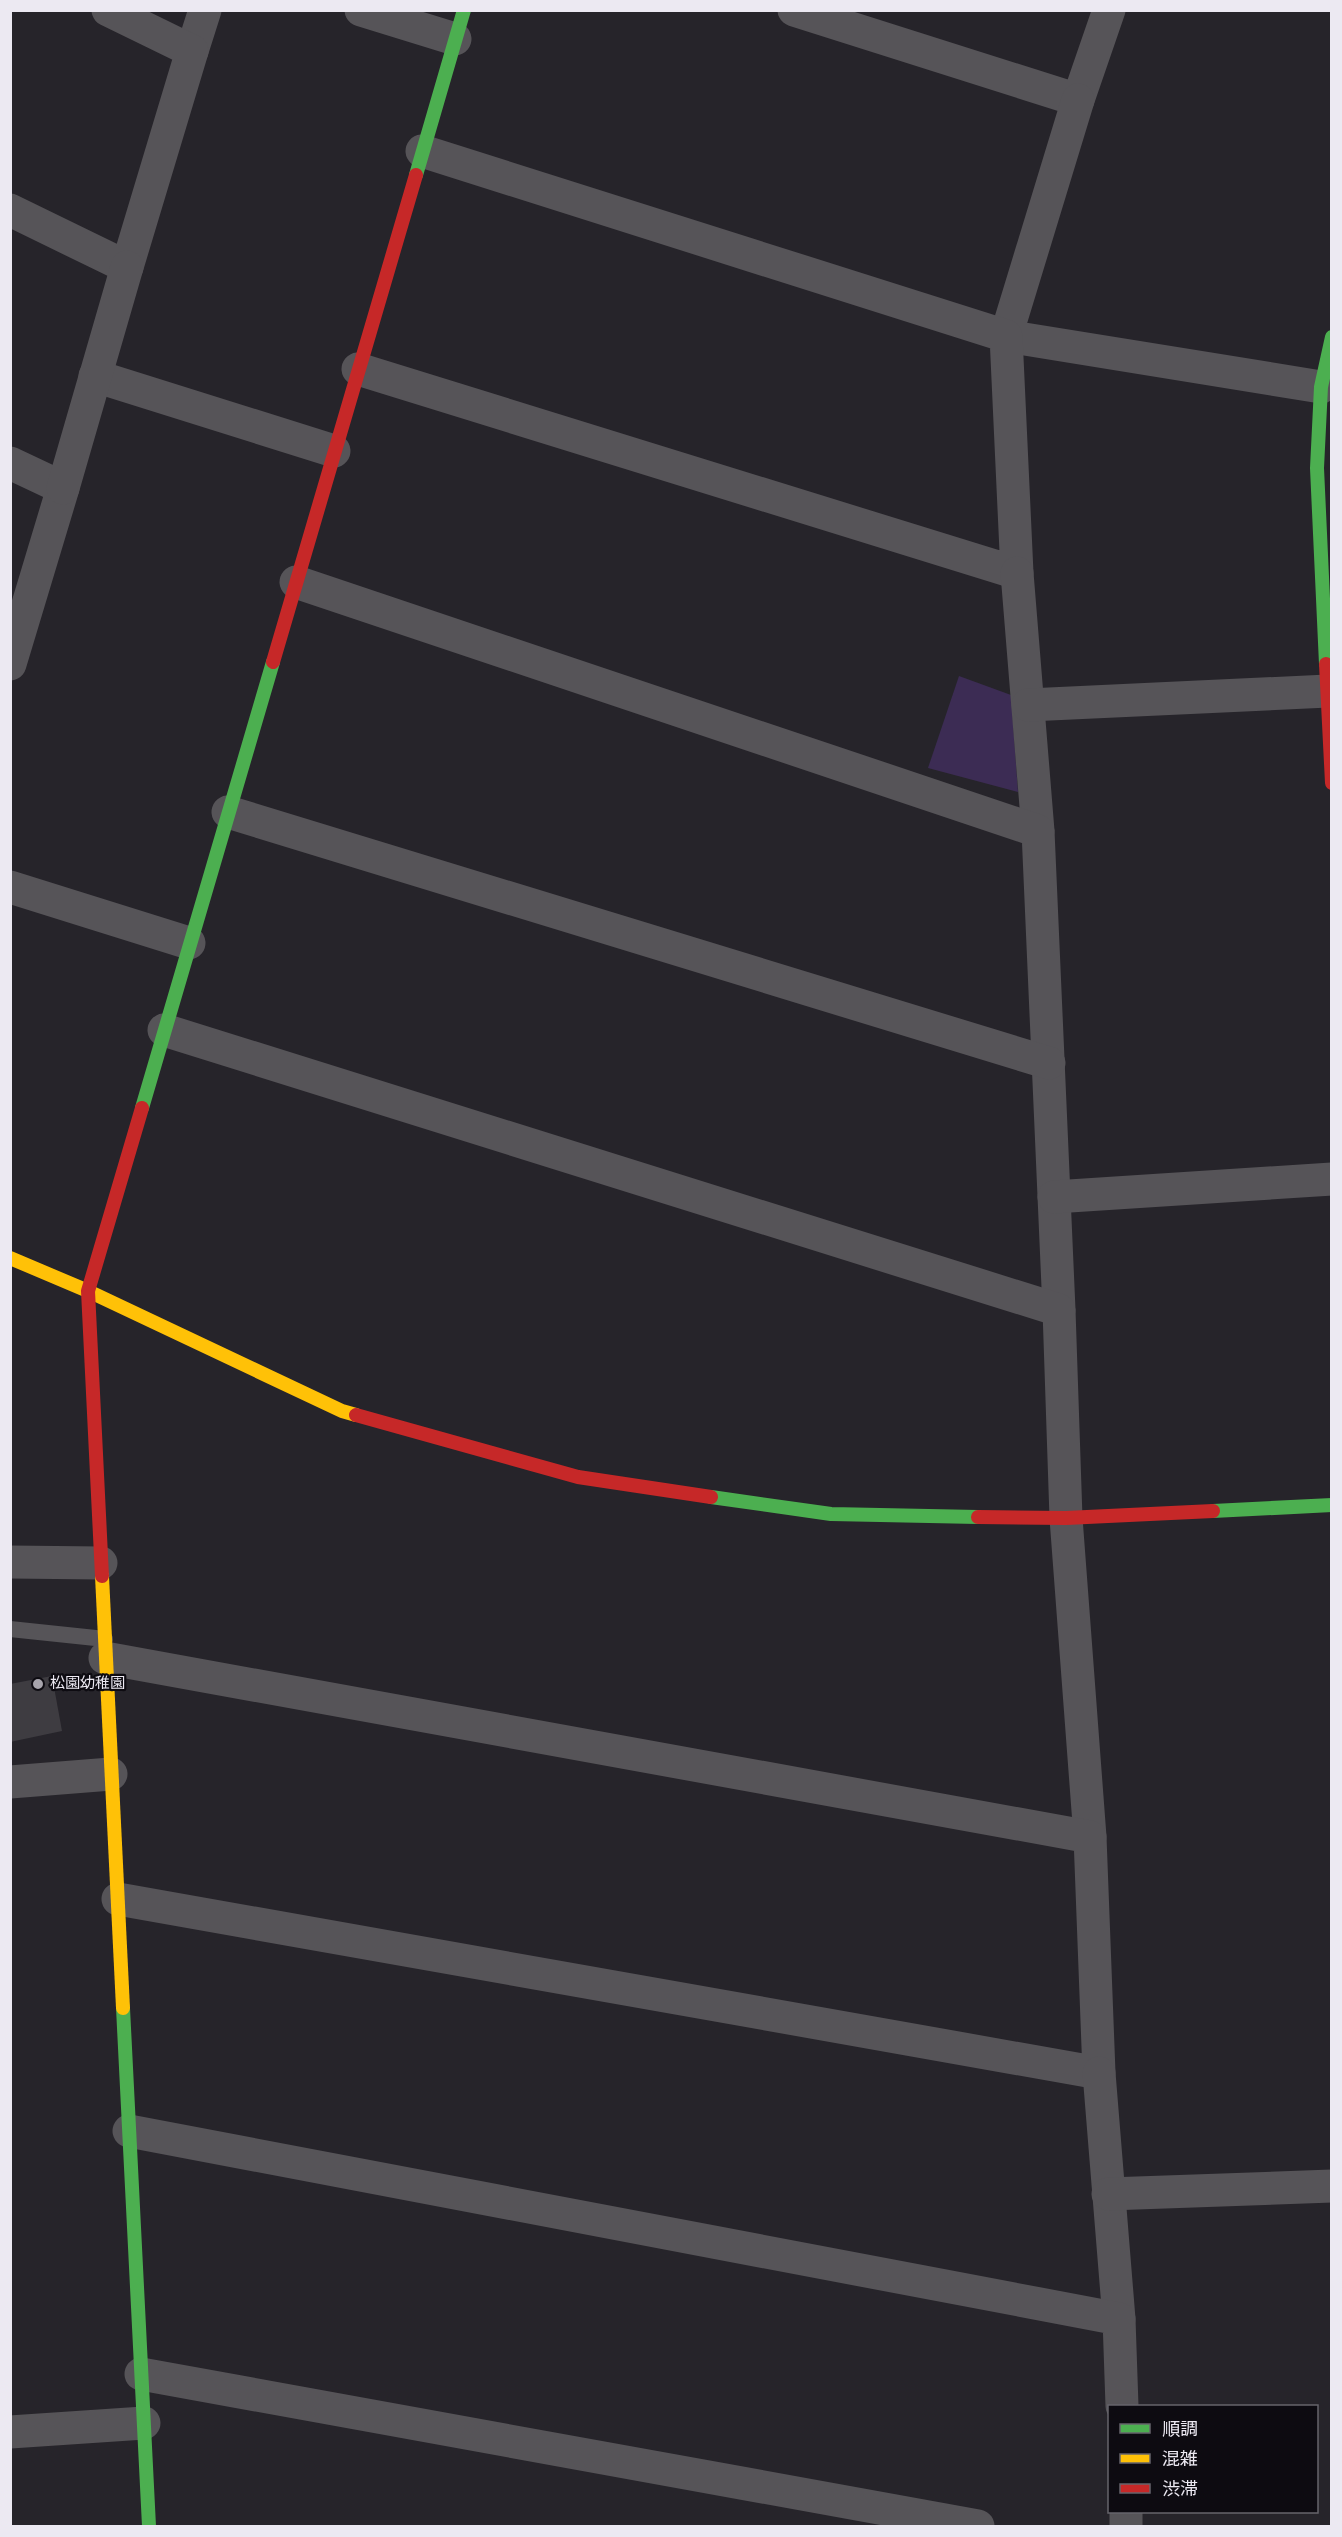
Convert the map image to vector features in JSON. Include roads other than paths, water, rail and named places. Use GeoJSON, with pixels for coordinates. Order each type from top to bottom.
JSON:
{"type":"FeatureCollection","features":[{"type":"Feature","properties":{"kind":"street"},"geometry":{"type":"LineString","coordinates":[[108,10],[192,51]]}},
{"type":"Feature","properties":{"kind":"street"},"geometry":{"type":"LineString","coordinates":[[10,664],[205,10]]}},
{"type":"Feature","properties":{"kind":"street"},"geometry":{"type":"LineString","coordinates":[[149,2526],[87,1291],[460,25],[361,10]]}},
{"type":"Feature","properties":{"kind":"street"},"geometry":{"type":"LineString","coordinates":[[794,10],[1078,100]]}},
{"type":"Feature","properties":{"kind":"street"},"geometry":{"type":"LineString","coordinates":[[1110,10],[1078,100],[1006,336],[1017,573],[1038,831],[1066,1518],[1090,1837],[1099,2073],[1119,2319],[1122,2405]]}},
{"type":"Feature","properties":{"kind":"street"},"geometry":{"type":"LineString","coordinates":[[422,151],[1006,336],[1322,387]]}},
{"type":"Feature","properties":{"kind":"street"},"geometry":{"type":"LineString","coordinates":[[10,210],[127,267]]}},
{"type":"Feature","properties":{"kind":"street"},"geometry":{"type":"LineString","coordinates":[[1332,338],[1322,387],[1332,783]]}},
{"type":"Feature","properties":{"kind":"street"},"geometry":{"type":"LineString","coordinates":[[358,369],[1017,573]]}},
{"type":"Feature","properties":{"kind":"street"},"geometry":{"type":"LineString","coordinates":[[96,375],[334,451]]}},
{"type":"Feature","properties":{"kind":"street"},"geometry":{"type":"LineString","coordinates":[[10,463],[63,488]]}},
{"type":"Feature","properties":{"kind":"street"},"geometry":{"type":"LineString","coordinates":[[296,582],[1038,831]]}},
{"type":"Feature","properties":{"kind":"street"},"geometry":{"type":"LineString","coordinates":[[1028,705],[1328,691]]}},
{"type":"Feature","properties":{"kind":"street"},"geometry":{"type":"LineString","coordinates":[[228,812],[1049,1063]]}},
{"type":"Feature","properties":{"kind":"street"},"geometry":{"type":"LineString","coordinates":[[10,887],[189,943]]}},
{"type":"Feature","properties":{"kind":"street"},"geometry":{"type":"LineString","coordinates":[[164,1030],[1059,1310]]}},
{"type":"Feature","properties":{"kind":"street"},"geometry":{"type":"LineString","coordinates":[[1054,1197],[1332,1179]]}},
{"type":"Feature","properties":{"kind":"street"},"geometry":{"type":"LineString","coordinates":[[10,1258],[87,1291],[342,1411],[578,1477],[831,1514],[1066,1518],[1332,1505]]}},
{"type":"Feature","properties":{"kind":"street"},"geometry":{"type":"LineString","coordinates":[[10,1562],[101,1563]]}},
{"type":"Feature","properties":{"kind":"street"},"geometry":{"type":"LineString","coordinates":[[105,1649],[1090,1837]]}},
{"type":"Feature","properties":{"kind":"street"},"geometry":{"type":"LineString","coordinates":[[10,1782],[111,1774]]}},
{"type":"Feature","properties":{"kind":"street"},"geometry":{"type":"LineString","coordinates":[[118,1899],[1099,2073]]}},
{"type":"Feature","properties":{"kind":"street"},"geometry":{"type":"LineString","coordinates":[[129,2131],[1119,2319]]}},
{"type":"Feature","properties":{"kind":"street"},"geometry":{"type":"LineString","coordinates":[[1108,2194],[1332,2186]]}},
{"type":"Feature","properties":{"kind":"street"},"geometry":{"type":"LineString","coordinates":[[141,2374],[978,2526]]}},
{"type":"Feature","properties":{"kind":"street"},"geometry":{"type":"LineString","coordinates":[[10,2432],[144,2422]]}},
{"type":"Feature","properties":{"kind":"lane"},"geometry":{"type":"LineString","coordinates":[[10,1629],[105,1649]]}},
{"type":"Feature","properties":{"kind":"place","name":"松園幼稚園"},"geometry":{"type":"Point","coordinates":[38,1684]}}]}
